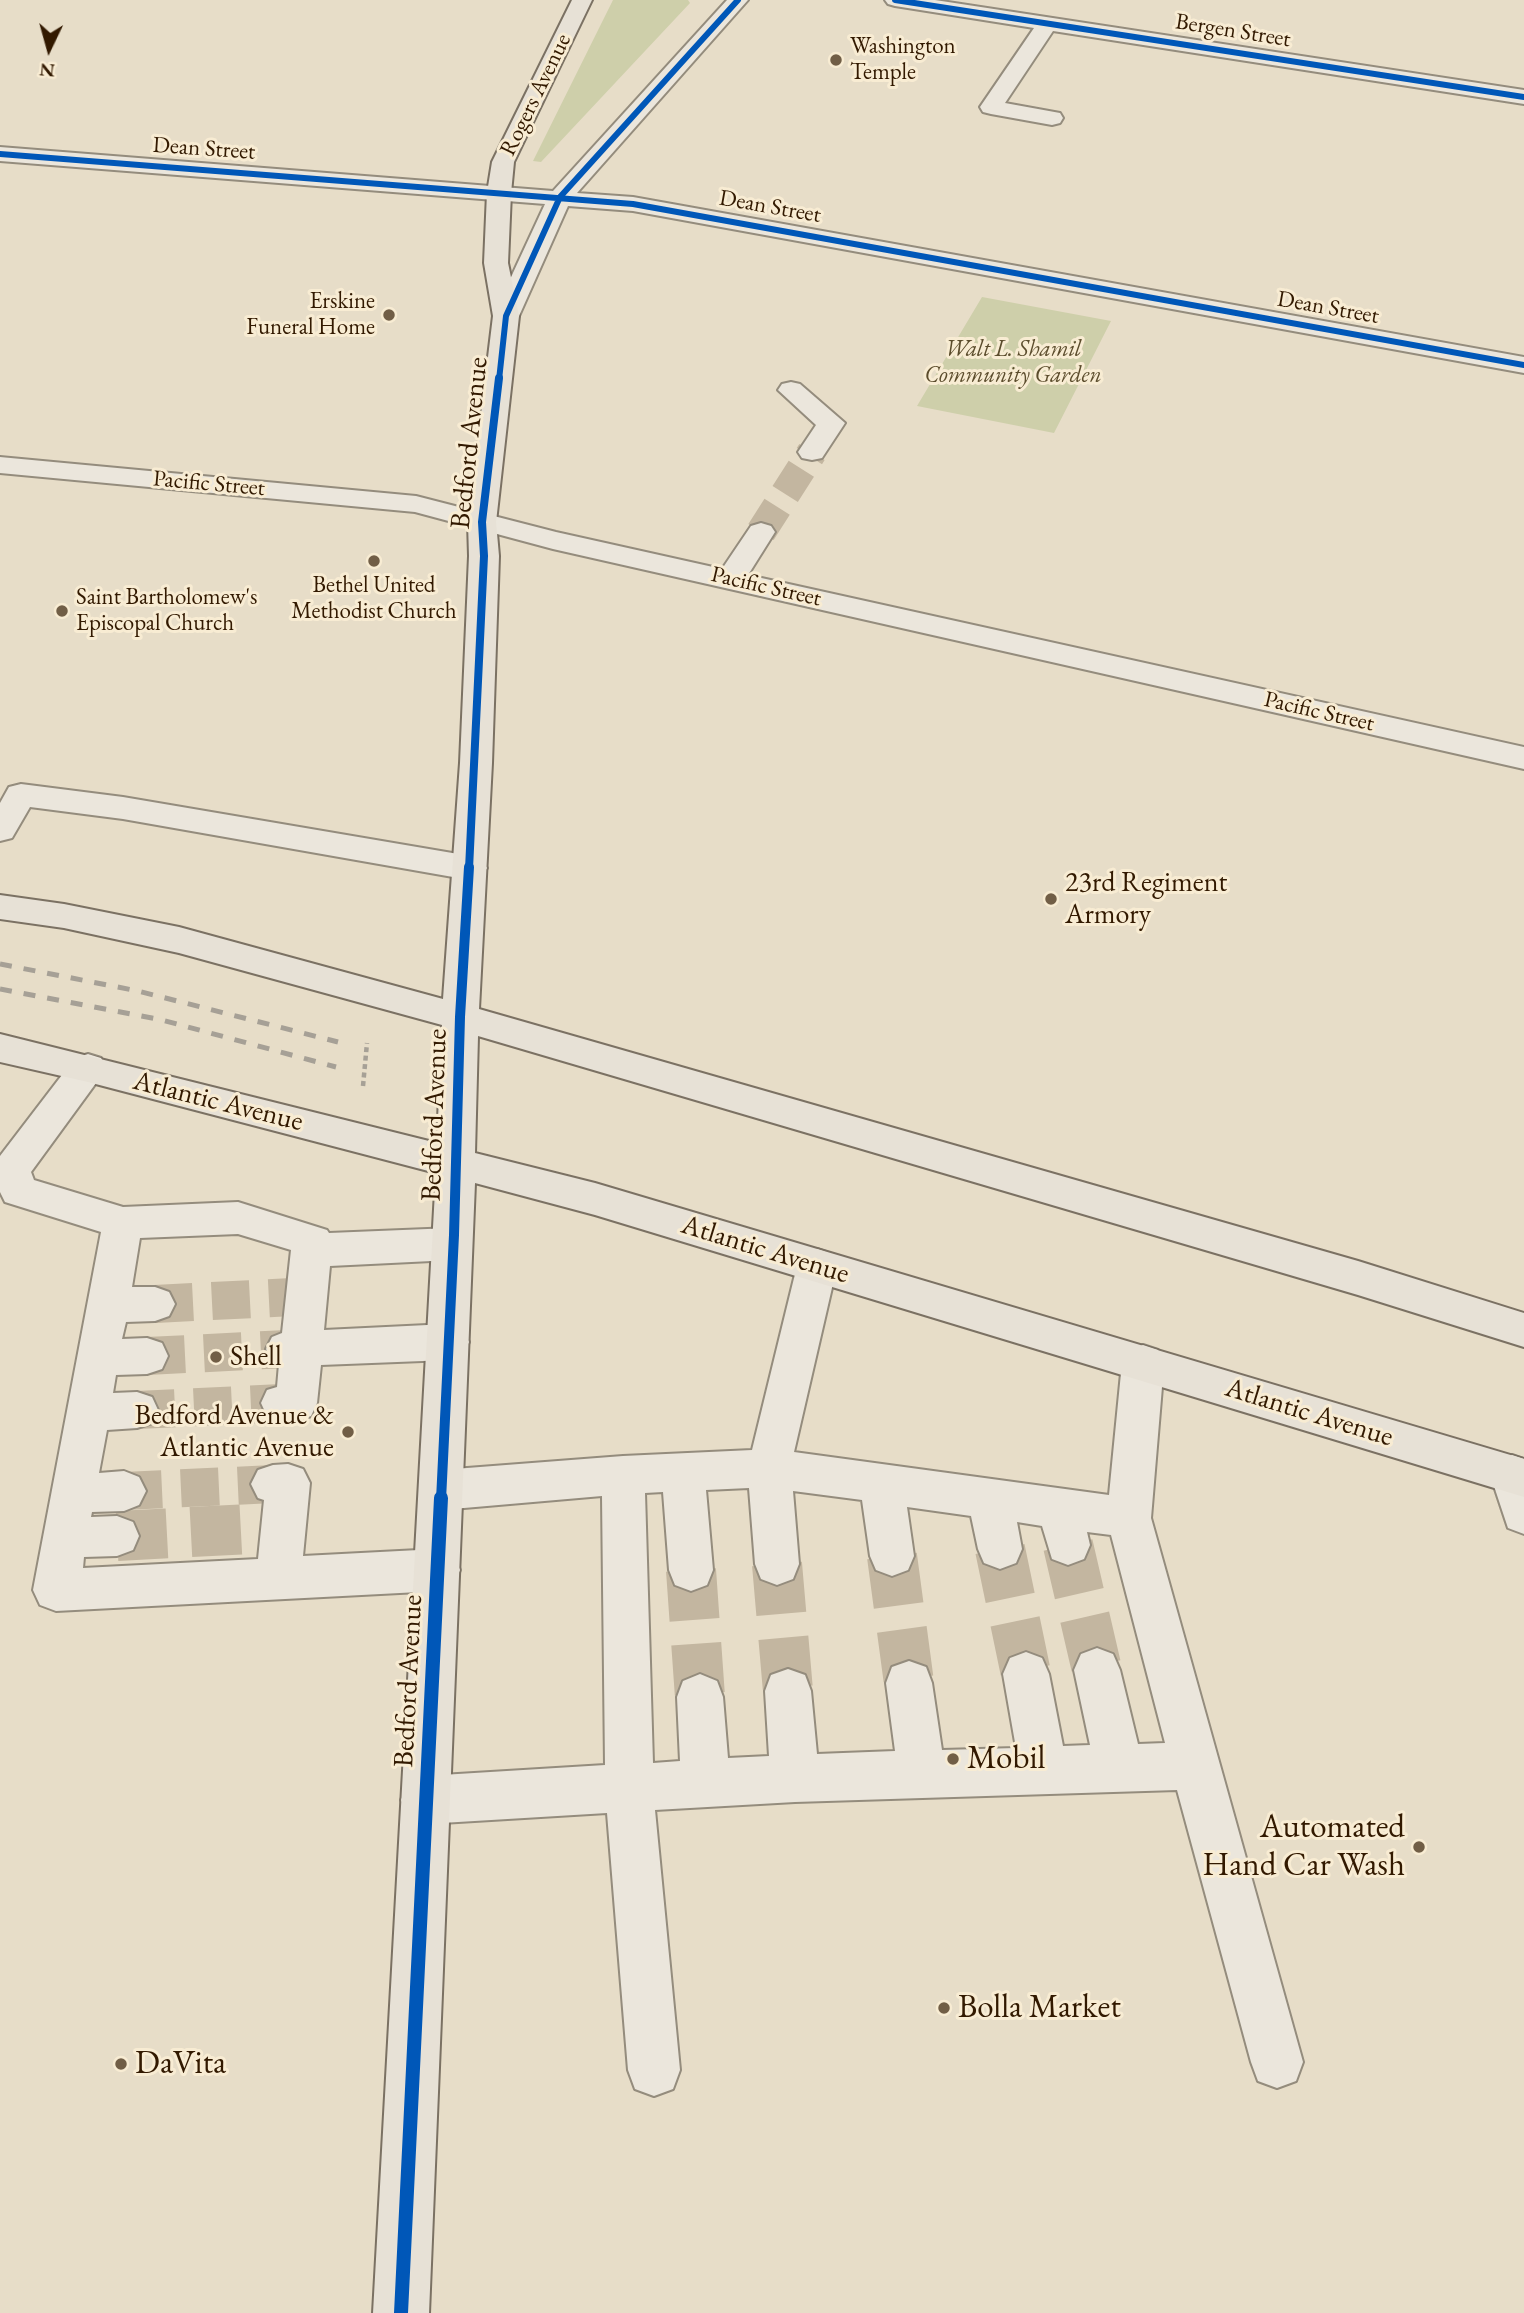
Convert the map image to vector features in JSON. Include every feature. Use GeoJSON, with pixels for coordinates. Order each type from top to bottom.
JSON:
{"type":"FeatureCollection","features":[{"type":"Feature","properties":{"kind":"main road","name":"Rogers Avenue"},"geometry":{"type":"LineString","coordinates":[[499,193],[503,162],[582,0]]}},
{"type":"Feature","properties":{"kind":"main road","name":"Bedford Avenue"},"geometry":{"type":"LineString","coordinates":[[401,2313],[438,1570],[460,1017],[470,868],[484,556],[482,522],[506,316],[496,263],[499,193]]}},
{"type":"Feature","properties":{"kind":"main road"},"geometry":{"type":"LineString","coordinates":[[0,907],[64,916],[179,940],[460,1017],[1331,1270],[1524,1330]]}},
{"type":"Feature","properties":{"kind":"main road","name":"Atlantic Avenue"},"geometry":{"type":"LineString","coordinates":[[0,1048],[88,1068],[595,1199],[1143,1363],[1520,1488]]}},
{"type":"Feature","properties":{"kind":"street","name":"Bedford Avenue"},"geometry":{"type":"LineString","coordinates":[[506,316],[560,197],[738,0]]}},
{"type":"Feature","properties":{"kind":"street","name":"Bergen Street"},"geometry":{"type":"LineString","coordinates":[[895,0],[1524,97]]}},
{"type":"Feature","properties":{"kind":"street"},"geometry":{"type":"LineString","coordinates":[[1048,23],[991,107],[1052,118]]}},
{"type":"Feature","properties":{"kind":"street","name":"Dean Street"},"geometry":{"type":"LineString","coordinates":[[0,154],[633,204],[1524,365]]}},
{"type":"Feature","properties":{"kind":"street"},"geometry":{"type":"LineString","coordinates":[[791,390],[831,423],[812,452]]}},
{"type":"Feature","properties":{"kind":"street","name":"Pacific Street"},"geometry":{"type":"LineString","coordinates":[[0,464],[416,504],[482,522],[730,579],[1524,758]]}},
{"type":"Feature","properties":{"kind":"street"},"geometry":{"type":"LineString","coordinates":[[730,579],[761,532]]}},
{"type":"Feature","properties":{"kind":"street"},"geometry":{"type":"LineString","coordinates":[[0,830],[21,795],[123,807],[470,868]]}},
{"type":"Feature","properties":{"kind":"street"},"geometry":{"type":"LineString","coordinates":[[88,1068],[11,1170],[19,1191],[123,1223],[238,1218],[313,1241],[299,1297],[294,1349],[296,1403],[282,1403]]}},
{"type":"Feature","properties":{"kind":"street"},"geometry":{"type":"LineString","coordinates":[[123,1223],[57,1590],[438,1570]]}},
{"type":"Feature","properties":{"kind":"street"},"geometry":{"type":"LineString","coordinates":[[311,1250],[452,1244]]}},
{"type":"Feature","properties":{"kind":"street"},"geometry":{"type":"LineString","coordinates":[[777,1564],[769,1468],[817,1266]]}},
{"type":"Feature","properties":{"kind":"street"},"geometry":{"type":"LineString","coordinates":[[108,1305],[155,1304]]}},
{"type":"Feature","properties":{"kind":"street"},"geometry":{"type":"LineString","coordinates":[[294,1349],[448,1342]]}},
{"type":"Feature","properties":{"kind":"street"},"geometry":{"type":"LineString","coordinates":[[99,1358],[147,1356]]}},
{"type":"Feature","properties":{"kind":"street"},"geometry":{"type":"LineString","coordinates":[[1143,1363],[1129,1518],[1277,2062]]}},
{"type":"Feature","properties":{"kind":"street"},"geometry":{"type":"LineString","coordinates":[[88,1412],[137,1410]]}},
{"type":"Feature","properties":{"kind":"street"},"geometry":{"type":"LineString","coordinates":[[441,1490],[623,1475],[769,1468],[990,1499],[1064,1527],[1129,1518]]}},
{"type":"Feature","properties":{"kind":"street"},"geometry":{"type":"LineString","coordinates":[[683,1472],[691,1570]]}},
{"type":"Feature","properties":{"kind":"street"},"geometry":{"type":"LineString","coordinates":[[623,1475],[629,1786],[654,2070]]}},
{"type":"Feature","properties":{"kind":"street"},"geometry":{"type":"LineString","coordinates":[[273,1484],[288,1483],[275,1528],[278,1578]]}},
{"type":"Feature","properties":{"kind":"street"},"geometry":{"type":"LineString","coordinates":[[882,1484],[892,1556]]}},
{"type":"Feature","properties":{"kind":"street"},"geometry":{"type":"LineString","coordinates":[[73,1494],[124,1491]]}},
{"type":"Feature","properties":{"kind":"street"},"geometry":{"type":"LineString","coordinates":[[990,1499],[1000,1549]]}},
{"type":"Feature","properties":{"kind":"street"},"geometry":{"type":"LineString","coordinates":[[65,1538],[117,1536]]}},
{"type":"Feature","properties":{"kind":"street"},"geometry":{"type":"LineString","coordinates":[[1097,1670],[1119,1767]]}},
{"type":"Feature","properties":{"kind":"street"},"geometry":{"type":"LineString","coordinates":[[1026,1674],[1044,1770]]}},
{"type":"Feature","properties":{"kind":"street"},"geometry":{"type":"LineString","coordinates":[[909,1683],[922,1774]]}},
{"type":"Feature","properties":{"kind":"street"},"geometry":{"type":"LineString","coordinates":[[788,1691],[795,1778]]}},
{"type":"Feature","properties":{"kind":"street"},"geometry":{"type":"LineString","coordinates":[[699,1697],[706,1783]]}},
{"type":"Feature","properties":{"kind":"street"},"geometry":{"type":"LineString","coordinates":[[425,1800],[795,1778],[1195,1766]]}},
{"type":"Feature","properties":{"kind":"path"},"geometry":{"type":"LineString","coordinates":[[362,1093],[367,1041]]}},
{"type":"Feature","properties":{"kind":"green space"},"geometry":{"type":"Polygon","coordinates":[[[613,0],[688,0],[690,3],[541,162],[533,161],[613,0]]]}},
{"type":"Feature","properties":{"kind":"green space","name":"Walt L. Shamil Community Garden"},"geometry":{"type":"Polygon","coordinates":[[[982,297],[1111,321],[1054,433],[917,406],[982,297]]]}},
{"type":"Feature","properties":{"kind":"tunnel"},"geometry":{"type":"LineString","coordinates":[[761,532],[812,452]]}},
{"type":"Feature","properties":{"kind":"tunnel"},"geometry":{"type":"LineString","coordinates":[[155,1304],[292,1297]]}},
{"type":"Feature","properties":{"kind":"tunnel"},"geometry":{"type":"LineString","coordinates":[[147,1356],[287,1349]]}},
{"type":"Feature","properties":{"kind":"tunnel"},"geometry":{"type":"LineString","coordinates":[[137,1410],[282,1403]]}},
{"type":"Feature","properties":{"kind":"tunnel"},"geometry":{"type":"LineString","coordinates":[[124,1491],[273,1484]]}},
{"type":"Feature","properties":{"kind":"tunnel"},"geometry":{"type":"LineString","coordinates":[[117,1536],[268,1528]]}},
{"type":"Feature","properties":{"kind":"tunnel"},"geometry":{"type":"LineString","coordinates":[[1068,1545],[1097,1670]]}},
{"type":"Feature","properties":{"kind":"tunnel"},"geometry":{"type":"LineString","coordinates":[[1000,1549],[1026,1674]]}},
{"type":"Feature","properties":{"kind":"tunnel"},"geometry":{"type":"LineString","coordinates":[[892,1556],[909,1683]]}},
{"type":"Feature","properties":{"kind":"tunnel"},"geometry":{"type":"LineString","coordinates":[[777,1564],[788,1691]]}},
{"type":"Feature","properties":{"kind":"tunnel"},"geometry":{"type":"LineString","coordinates":[[691,1570],[700,1697]]}},
{"type":"Feature","properties":{"kind":"railway"},"geometry":{"type":"LineString","coordinates":[[0,964],[138,991],[338,1042]]}},
{"type":"Feature","properties":{"kind":"railway"},"geometry":{"type":"LineString","coordinates":[[0,989],[162,1020],[336,1067]]}},
{"type":"Feature","properties":{"kind":"cycle path"},"geometry":{"type":"LineString","coordinates":[[401,2313],[454,1235],[460,1017],[476,763],[484,556],[482,522],[506,316],[560,197],[738,0]]}},
{"type":"Feature","properties":{"kind":"cycle path"},"geometry":{"type":"LineString","coordinates":[[895,0],[1524,97]]}},
{"type":"Feature","properties":{"kind":"cycle path"},"geometry":{"type":"LineString","coordinates":[[0,154],[633,204],[1524,365]]}},
{"type":"Feature","properties":{"kind":"place","name":"Washington Temple"},"geometry":{"type":"Point","coordinates":[836,60]}},
{"type":"Feature","properties":{"kind":"place","name":"Erskine Funeral Home"},"geometry":{"type":"Point","coordinates":[389,315]}},
{"type":"Feature","properties":{"kind":"place","name":"Bethel United Methodist Church"},"geometry":{"type":"Point","coordinates":[374,561]}},
{"type":"Feature","properties":{"kind":"place","name":"Saint Bartholomew's Episcopal Church"},"geometry":{"type":"Point","coordinates":[62,611]}},
{"type":"Feature","properties":{"kind":"place","name":"23rd Regiment Armory"},"geometry":{"type":"Point","coordinates":[1051,899]}},
{"type":"Feature","properties":{"kind":"place","name":"Shell"},"geometry":{"type":"Point","coordinates":[216,1357]}},
{"type":"Feature","properties":{"kind":"place","name":"Bedford Avenue & Atlantic Avenue"},"geometry":{"type":"Point","coordinates":[348,1432]}},
{"type":"Feature","properties":{"kind":"place","name":"Mobil"},"geometry":{"type":"Point","coordinates":[953,1759]}},
{"type":"Feature","properties":{"kind":"place","name":"Automated Hand Car Wash"},"geometry":{"type":"Point","coordinates":[1419,1847]}},
{"type":"Feature","properties":{"kind":"place","name":"Bolla Market"},"geometry":{"type":"Point","coordinates":[944,2008]}},
{"type":"Feature","properties":{"kind":"place","name":"DaVita"},"geometry":{"type":"Point","coordinates":[121,2064]}}]}
